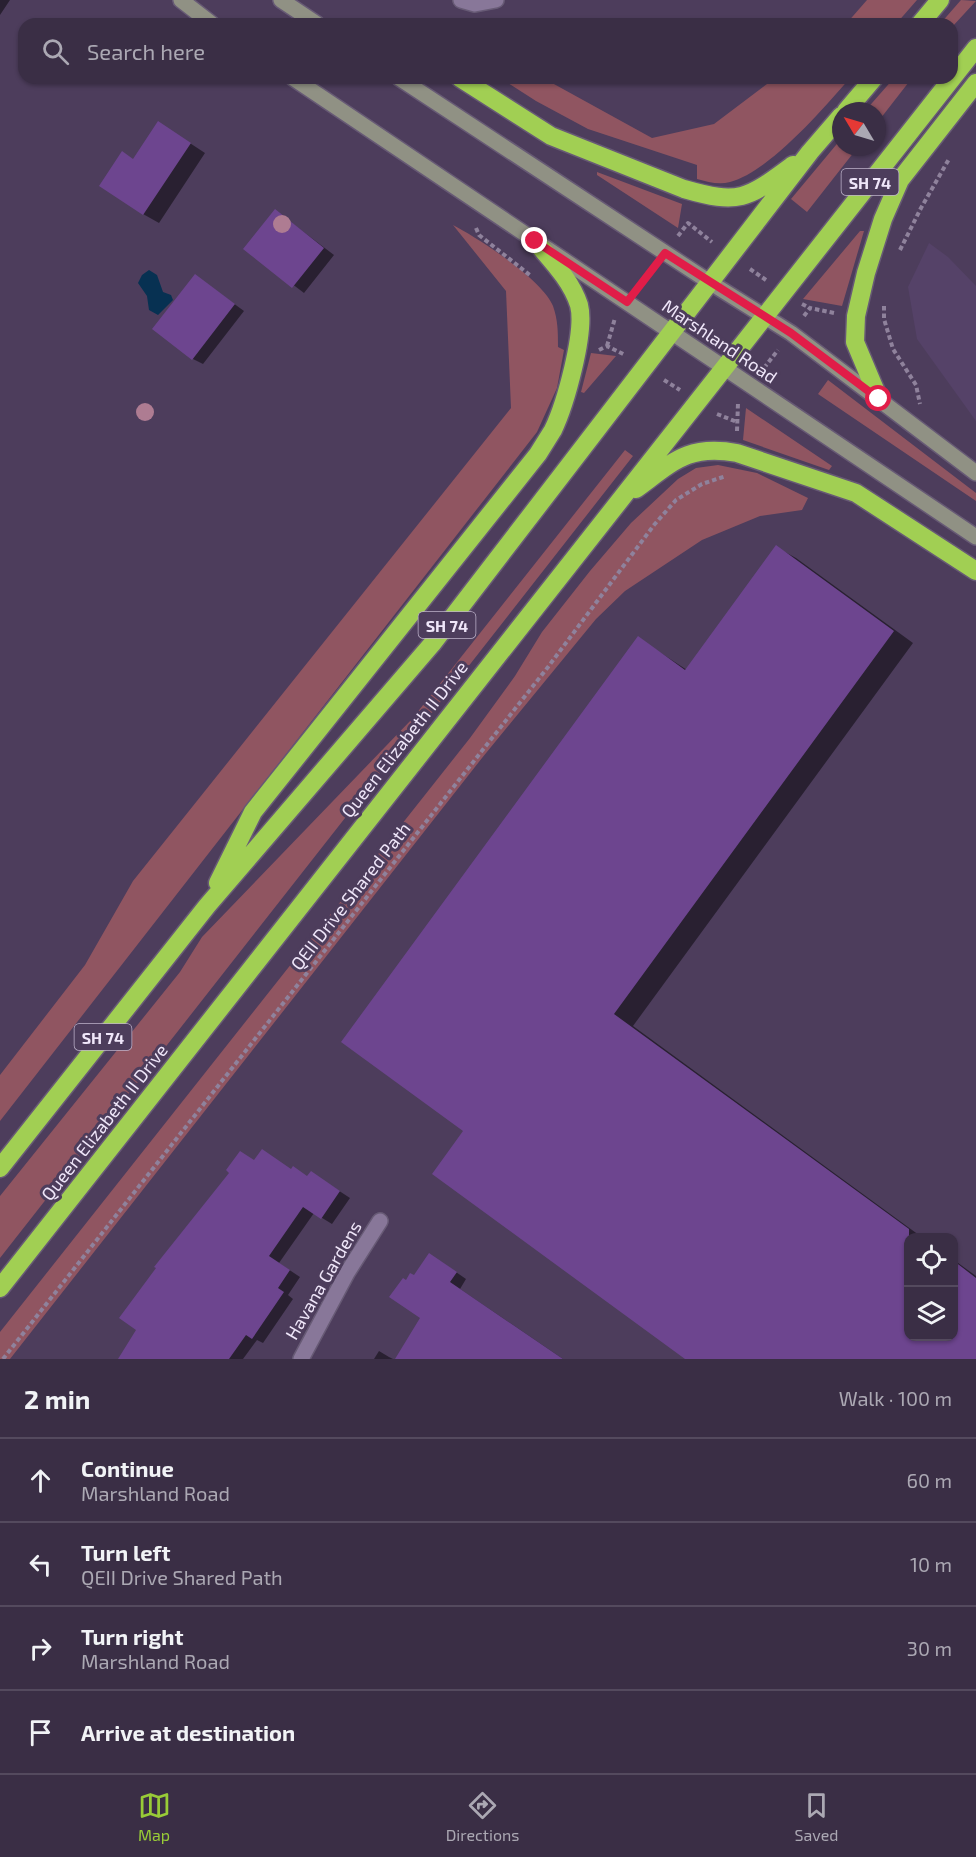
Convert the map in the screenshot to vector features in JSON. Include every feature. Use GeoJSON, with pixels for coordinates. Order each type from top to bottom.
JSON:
{"type":"FeatureCollection","features":[{"type":"Feature","properties":{"kind":"highway"},"geometry":{"type":"LineString","coordinates":[[925,18],[940,0]]}},
{"type":"Feature","properties":{"kind":"highway","name":"Queen Elizabeth II Drive"},"geometry":{"type":"LineString","coordinates":[[958,71],[976,48]]}},
{"type":"Feature","properties":{"kind":"highway"},"geometry":{"type":"LineString","coordinates":[[879,399],[867,376],[855,342],[856,316],[866,273],[883,219],[900,180],[976,83]]}},
{"type":"Feature","properties":{"kind":"highway"},"geometry":{"type":"LineString","coordinates":[[469,84],[551,136],[705,195],[734,199],[752,193],[810,153]]}},
{"type":"Feature","properties":{"kind":"highway"},"geometry":{"type":"LineString","coordinates":[[854,102],[869,84]]}},
{"type":"Feature","properties":{"kind":"highway","name":"Queen Elizabeth II Drive"},"geometry":{"type":"LineString","coordinates":[[0,1288],[948,84]]}},
{"type":"Feature","properties":{"kind":"highway","name":"Queen Elizabeth II Drive"},"geometry":{"type":"LineString","coordinates":[[0,1168],[207,906],[432,644],[832,127]]}},
{"type":"Feature","properties":{"kind":"highway"},"geometry":{"type":"LineString","coordinates":[[207,906],[253,812],[538,453],[552,430],[565,396],[579,337],[579,306],[563,275],[535,241]]}},
{"type":"Feature","properties":{"kind":"highway","name":"SH 74"},"geometry":{"type":"LineString","coordinates":[[620,500],[683,456],[705,450],[737,453],[856,493],[976,571]]}},
{"type":"Feature","properties":{"kind":"main road"},"geometry":{"type":"LineString","coordinates":[[181,0],[205,18]]}},
{"type":"Feature","properties":{"kind":"main road"},"geometry":{"type":"LineString","coordinates":[[280,0],[308,18]]}},
{"type":"Feature","properties":{"kind":"main road","name":"Marshland Road"},"geometry":{"type":"LineString","coordinates":[[302,84],[976,537]]}},
{"type":"Feature","properties":{"kind":"main road"},"geometry":{"type":"LineString","coordinates":[[408,84],[791,333],[976,473]]}},
{"type":"Feature","properties":{"kind":"street"},"geometry":{"type":"LineString","coordinates":[[461,0],[474,4],[496,0]]}},
{"type":"Feature","properties":{"kind":"street","name":"Havana Gardens"},"geometry":{"type":"LineString","coordinates":[[301,1359],[347,1273],[380,1221]]}},
{"type":"Feature","properties":{"kind":"path"},"geometry":{"type":"LineString","coordinates":[[899,252],[954,151]]}},
{"type":"Feature","properties":{"kind":"path"},"geometry":{"type":"LineString","coordinates":[[591,348],[600,350],[607,346],[614,320],[688,223],[731,256],[784,291]]}},
{"type":"Feature","properties":{"kind":"path"},"geometry":{"type":"LineString","coordinates":[[479,235],[535,278]]}},
{"type":"Feature","properties":{"kind":"path"},"geometry":{"type":"LineString","coordinates":[[884,299],[884,319],[893,349],[916,385],[928,436]]}},
{"type":"Feature","properties":{"kind":"path"},"geometry":{"type":"LineString","coordinates":[[737,438],[737,404],[810,308],[840,314]]}},
{"type":"Feature","properties":{"kind":"path"},"geometry":{"type":"LineString","coordinates":[[607,346],[621,352],[714,412],[737,423]]}},
{"type":"Feature","properties":{"kind":"path","name":"QEII Drive Shared Path"},"geometry":{"type":"LineString","coordinates":[[3,1359],[548,667],[654,525],[676,500],[702,484],[728,475]]}},
{"type":"Feature","properties":{"kind":"shaded area"},"geometry":{"type":"Polygon","coordinates":[[[867,0],[917,0],[901,18],[851,18],[867,0]]]}},
{"type":"Feature","properties":{"kind":"shaded area"},"geometry":{"type":"Polygon","coordinates":[[[961,0],[976,1],[958,20],[958,18],[945,18],[961,0]]]}},
{"type":"Feature","properties":{"kind":"shaded area"},"geometry":{"type":"Polygon","coordinates":[[[509,84],[554,84],[652,138],[714,124],[767,84],[845,84],[794,138],[762,166],[745,176],[722,183],[697,179],[697,165],[588,129],[509,84]]]}},
{"type":"Feature","properties":{"kind":"shaded area"},"geometry":{"type":"Polygon","coordinates":[[[889,84],[907,84],[886,111],[886,102],[873,102],[889,84]]]}},
{"type":"Feature","properties":{"kind":"shaded area"},"geometry":{"type":"Polygon","coordinates":[[[832,150],[832,156],[851,156],[807,212],[791,199],[832,150]]]}},
{"type":"Feature","properties":{"kind":"shaded area"},"geometry":{"type":"Polygon","coordinates":[[[597,172],[682,204],[678,228],[597,175],[597,172]]]}},
{"type":"Feature","properties":{"kind":"shaded area"},"geometry":{"type":"Polygon","coordinates":[[[453,225],[478,239],[524,272],[537,284],[553,306],[557,321],[558,347],[564,350],[557,388],[537,432],[0,1121],[0,1075],[85,965],[133,881],[511,408],[506,291],[453,225]]]}},
{"type":"Feature","properties":{"kind":"shaded area"},"geometry":{"type":"Polygon","coordinates":[[[860,231],[864,231],[842,306],[803,299],[860,231]]]}},
{"type":"Feature","properties":{"kind":"shaded area"},"geometry":{"type":"Polygon","coordinates":[[[929,243],[948,257],[976,286],[976,421],[917,339],[908,287],[929,243]]]}},
{"type":"Feature","properties":{"kind":"shaded area"},"geometry":{"type":"Polygon","coordinates":[[[591,353],[616,356],[584,393],[581,392],[591,353]]]}},
{"type":"Feature","properties":{"kind":"shaded area"},"geometry":{"type":"Polygon","coordinates":[[[828,380],[976,493],[976,501],[818,394],[828,380]]]}},
{"type":"Feature","properties":{"kind":"shaded area"},"geometry":{"type":"Polygon","coordinates":[[[746,408],[832,466],[829,470],[743,440],[746,408]]]}},
{"type":"Feature","properties":{"kind":"shaded area"},"geometry":{"type":"Polygon","coordinates":[[[625,450],[633,456],[424,723],[407,739],[0,1258],[0,1196],[180,972],[202,937],[412,719],[625,450]]]}},
{"type":"Feature","properties":{"kind":"shaded area"},"geometry":{"type":"Polygon","coordinates":[[[718,465],[757,473],[808,498],[802,510],[760,516],[702,540],[625,591],[596,619],[482,758],[10,1359],[0,1359],[0,1332],[470,738],[515,676],[542,632],[590,571],[631,523],[678,479],[696,468],[718,465]]]}},
{"type":"Feature","properties":{"kind":"water"},"geometry":{"type":"Polygon","coordinates":[[[149,270],[157,275],[163,292],[171,295],[173,300],[158,315],[149,310],[147,296],[138,283],[142,275],[149,270]]]}},
{"type":"Feature","properties":{"kind":"building"},"geometry":{"type":"Polygon","coordinates":[[[158,121],[191,143],[143,215],[99,186],[122,151],[133,159],[158,121]]]}},
{"type":"Feature","properties":{"kind":"building"},"geometry":{"type":"Polygon","coordinates":[[[275,209],[324,248],[292,288],[243,249],[275,209]]]}},
{"type":"Feature","properties":{"kind":"building"},"geometry":{"type":"Polygon","coordinates":[[[195,274],[235,304],[192,360],[152,329],[195,274]]]}},
{"type":"Feature","properties":{"kind":"building"},"geometry":{"type":"Polygon","coordinates":[[[776,545],[894,631],[614,1014],[909,1229],[909,1233],[904,1233],[904,1341],[958,1341],[958,1264],[976,1278],[976,1359],[685,1359],[432,1174],[463,1131],[341,1042],[638,636],[685,670],[776,545]]]}},
{"type":"Feature","properties":{"kind":"building"},"geometry":{"type":"Polygon","coordinates":[[[262,1149],[291,1169],[293,1166],[307,1176],[311,1171],[340,1191],[321,1219],[303,1207],[269,1256],[290,1270],[278,1288],[284,1292],[252,1339],[246,1335],[229,1359],[118,1359],[136,1330],[119,1318],[156,1268],[154,1267],[229,1173],[226,1170],[240,1151],[254,1160],[262,1149]]]}},
{"type":"Feature","properties":{"kind":"building"},"geometry":{"type":"Polygon","coordinates":[[[429,1253],[457,1272],[450,1282],[563,1359],[395,1359],[420,1318],[389,1297],[403,1278],[406,1280],[410,1273],[414,1275],[429,1253]]]}},
{"type":"Feature","properties":{"kind":"route"},"geometry":{"type":"LineString","coordinates":[[535,241],[627,302],[665,253],[791,333],[879,399]]}}]}
